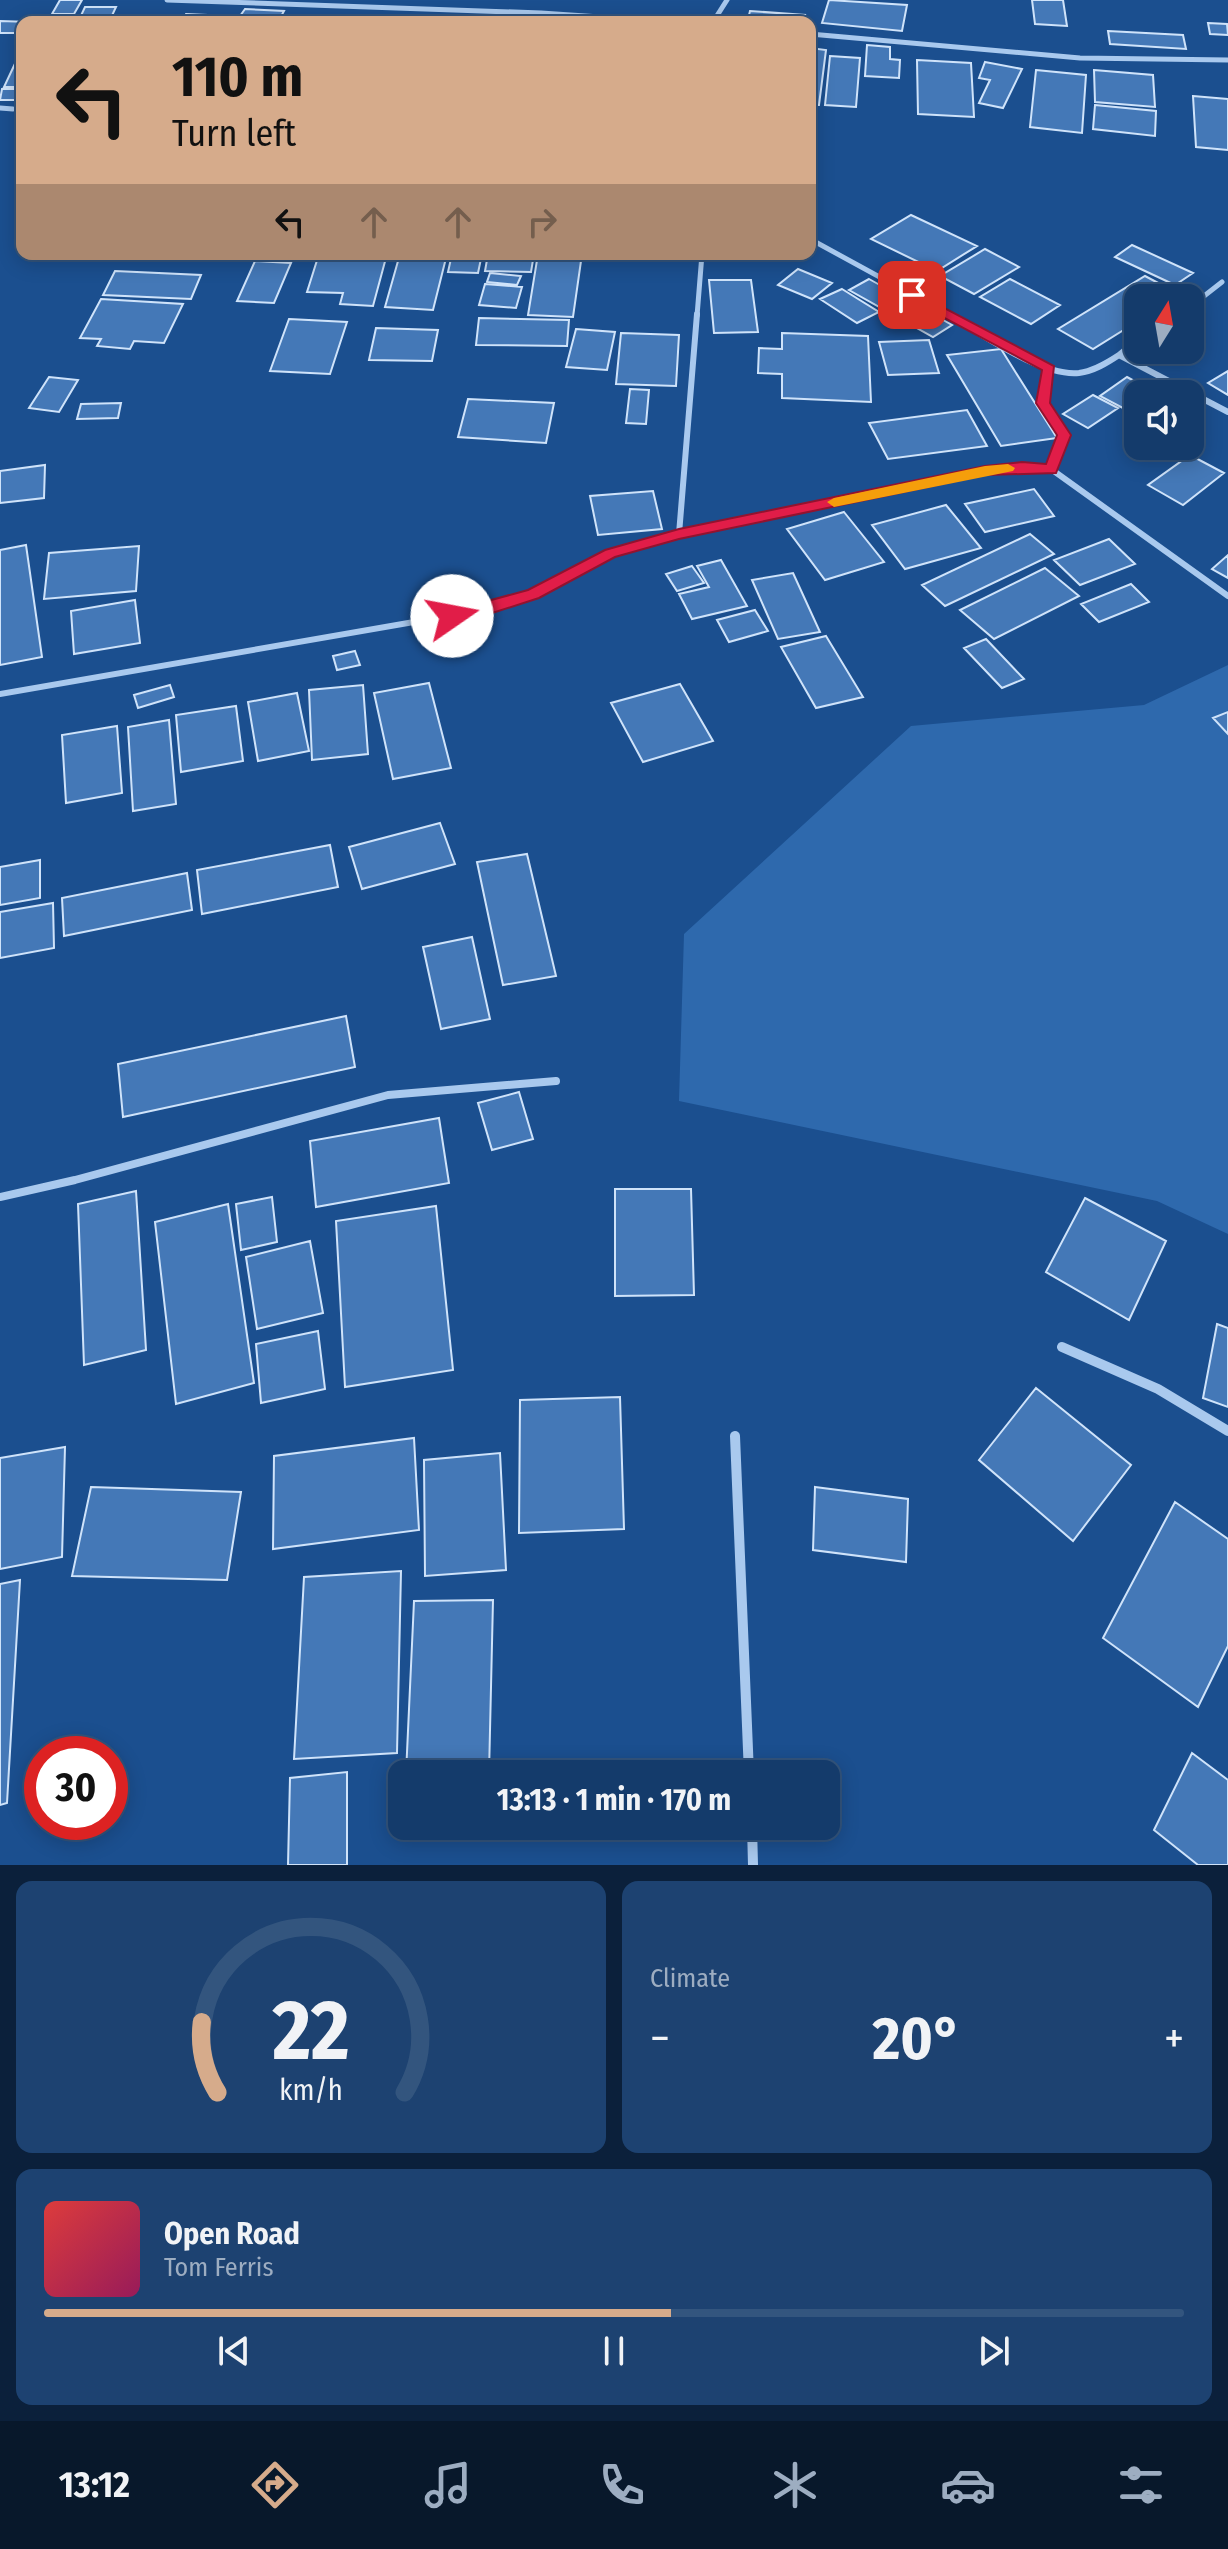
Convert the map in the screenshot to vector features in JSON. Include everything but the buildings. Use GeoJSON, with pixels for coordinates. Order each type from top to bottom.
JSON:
{"type":"FeatureCollection","features":[{"type":"Feature","properties":{"kind":"street"},"geometry":{"type":"LineString","coordinates":[[167,0],[237,5],[438,8],[573,16]]}},
{"type":"Feature","properties":{"kind":"street"},"geometry":{"type":"LineString","coordinates":[[437,0],[438,8]]}},
{"type":"Feature","properties":{"kind":"street"},"geometry":{"type":"LineString","coordinates":[[816,35],[1080,58],[1228,60]]}},
{"type":"Feature","properties":{"kind":"street"},"geometry":{"type":"LineString","coordinates":[[0,108],[13,109]]}},
{"type":"Feature","properties":{"kind":"street"},"geometry":{"type":"LineString","coordinates":[[816,242],[1049,369],[1084,373],[1098,370],[1124,351]]}},
{"type":"Feature","properties":{"kind":"street"},"geometry":{"type":"LineString","coordinates":[[679,534],[702,260]]}},
{"type":"Feature","properties":{"kind":"street"},"geometry":{"type":"LineString","coordinates":[[1204,296],[1222,282]]}},
{"type":"Feature","properties":{"kind":"street"},"geometry":{"type":"LineString","coordinates":[[1119,355],[1228,412]]}},
{"type":"Feature","properties":{"kind":"street"},"geometry":{"type":"LineString","coordinates":[[1049,369],[1043,403],[1064,435],[1051,469]]}},
{"type":"Feature","properties":{"kind":"street"},"geometry":{"type":"LineString","coordinates":[[0,694],[483,610],[534,594],[610,554],[679,534],[985,470],[1022,467],[1051,469],[1228,596]]}},
{"type":"Feature","properties":{"kind":"street"},"geometry":{"type":"LineString","coordinates":[[0,1197],[75,1180],[388,1095],[556,1081]]}},
{"type":"Feature","properties":{"kind":"street"},"geometry":{"type":"LineString","coordinates":[[1062,1347],[1158,1389],[1228,1431]]}},
{"type":"Feature","properties":{"kind":"street"},"geometry":{"type":"LineString","coordinates":[[735,1436],[748,1760]]}},
{"type":"Feature","properties":{"kind":"street"},"geometry":{"type":"LineString","coordinates":[[752,1840],[753,1865]]}},
{"type":"Feature","properties":{"kind":"shaded area"},"geometry":{"type":"Polygon","coordinates":[[[1228,665],[1228,1234],[1157,1201],[679,1101],[684,934],[911,726],[1144,705],[1228,665]]]}},
{"type":"Feature","properties":{"kind":"slow traffic"},"geometry":{"type":"LineString","coordinates":[[834,502],[985,470],[1008,468]]}},
{"type":"Feature","properties":{"kind":"route"},"geometry":{"type":"LineString","coordinates":[[452,616],[534,594],[610,554],[679,534],[985,470],[1022,467],[1051,469],[1064,435],[1043,403],[1049,369],[912,295]]}}]}
